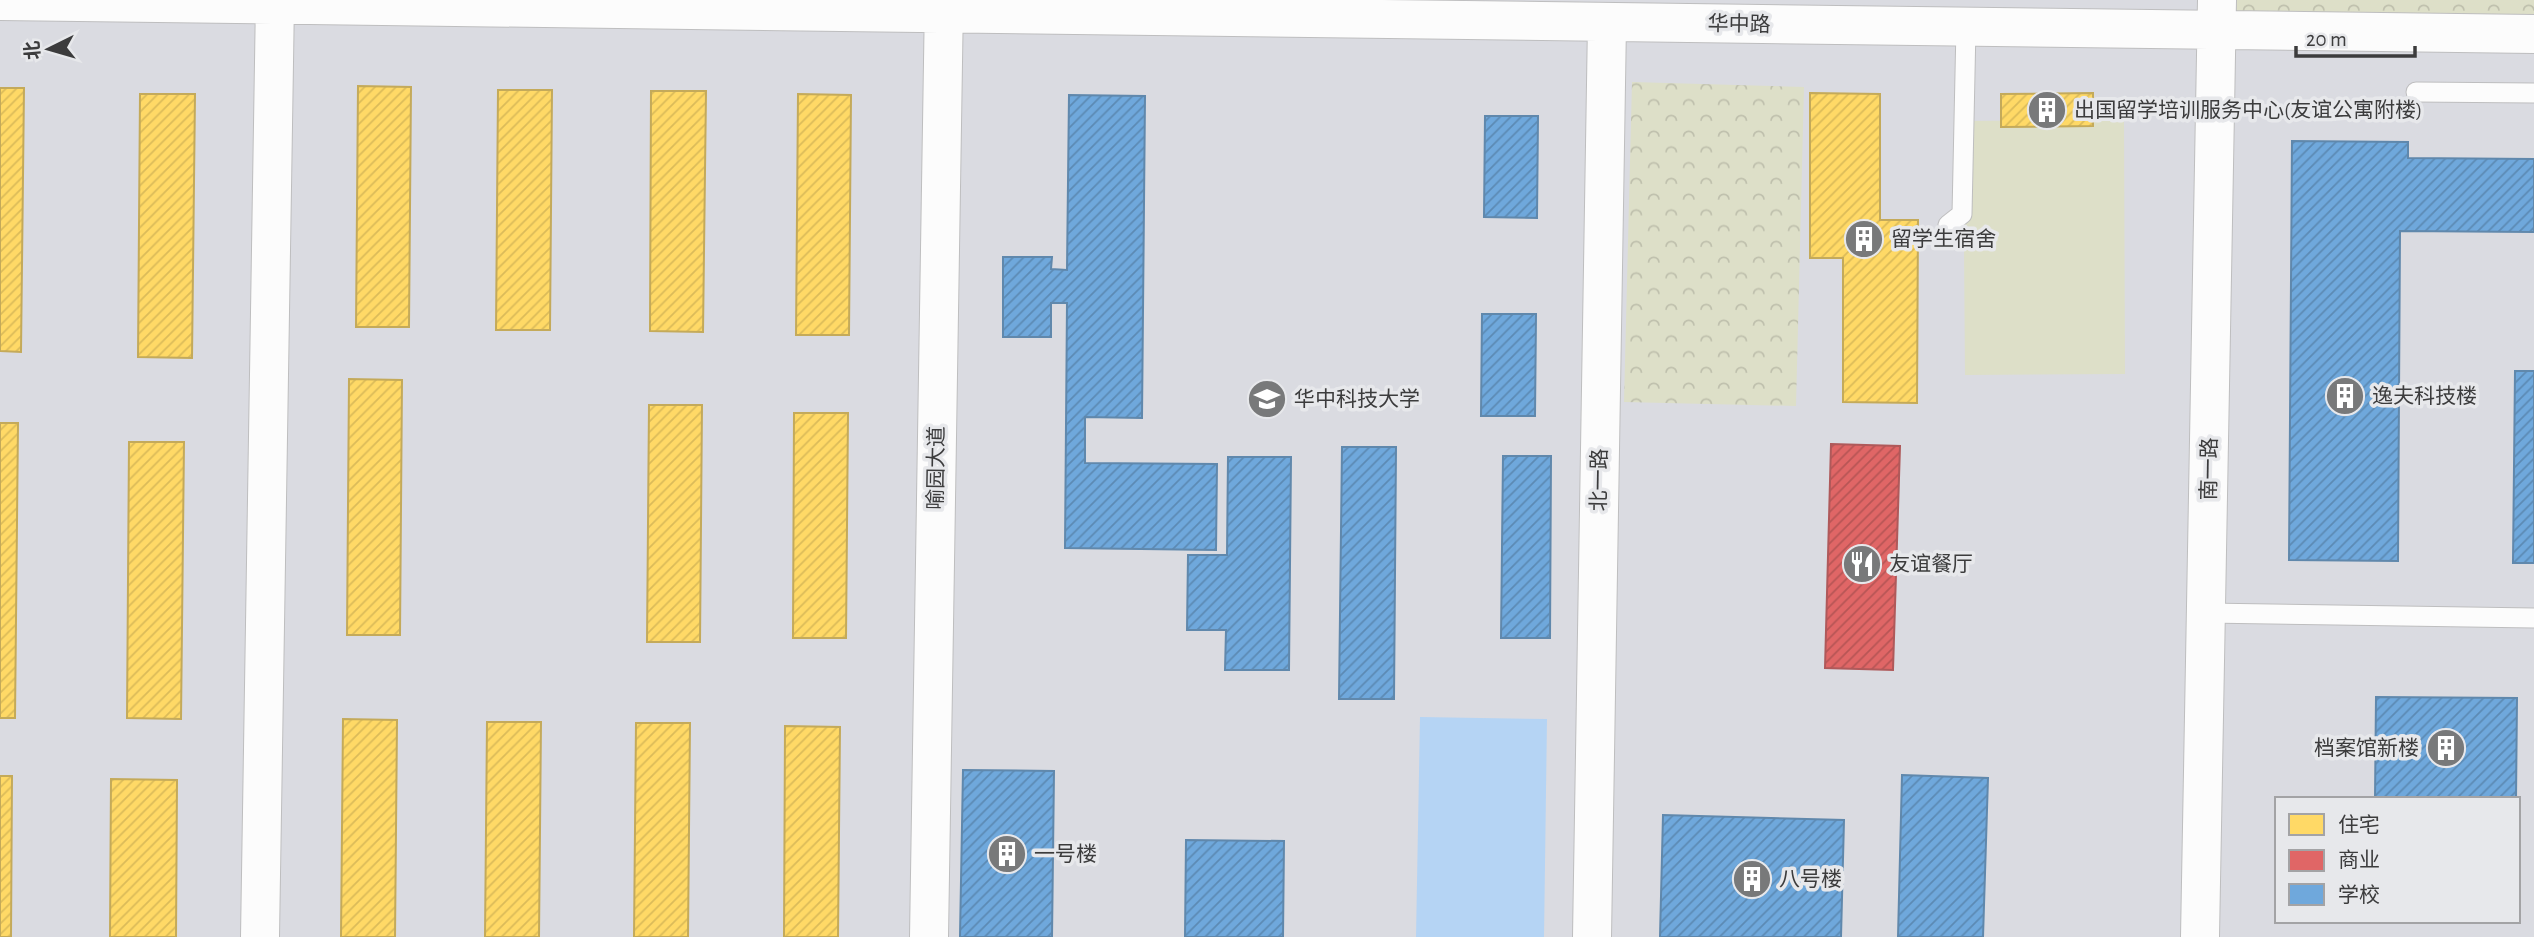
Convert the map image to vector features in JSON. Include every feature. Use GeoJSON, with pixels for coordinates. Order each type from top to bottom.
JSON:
{"type":"FeatureCollection","features":[{"type":"Feature","properties":{"kind":"street","name":"华中路"},"geometry":{"type":"LineString","coordinates":[[0,1],[944,7],[1606,23],[1966,27],[2217,15],[2534,34]]}},
{"type":"Feature","properties":{"kind":"street"},"geometry":{"type":"LineString","coordinates":[[260,937],[275,2]]}},
{"type":"Feature","properties":{"kind":"street","name":"喻园大道"},"geometry":{"type":"LineString","coordinates":[[929,937],[944,7]]}},
{"type":"Feature","properties":{"kind":"street","name":"南一路"},"geometry":{"type":"LineString","coordinates":[[2200,937],[2217,15]]}},
{"type":"Feature","properties":{"kind":"street","name":"北一路"},"geometry":{"type":"LineString","coordinates":[[1592,937],[1606,23]]}},
{"type":"Feature","properties":{"kind":"lane"},"geometry":{"type":"LineString","coordinates":[[1948,225],[1962,214],[1966,27]]}},
{"type":"Feature","properties":{"kind":"lane"},"geometry":{"type":"LineString","coordinates":[[2416,92],[2534,93]]}},
{"type":"Feature","properties":{"kind":"lane"},"geometry":{"type":"LineString","coordinates":[[2206,613],[2534,618]]}},
{"type":"Feature","properties":{"kind":"shaded area","name":"华中科技大学"},"geometry":{"type":"Polygon","coordinates":[[[0,0],[2534,0],[2534,937],[0,937],[0,0]]]}},
{"type":"Feature","properties":{"kind":"green space"},"geometry":{"type":"Polygon","coordinates":[[[2236,0],[2534,0],[2534,16],[2236,12],[2236,0]]]}},
{"type":"Feature","properties":{"kind":"green space"},"geometry":{"type":"Polygon","coordinates":[[[1632,82],[1804,87],[1796,406],[1624,402],[1632,82]]]}},
{"type":"Feature","properties":{"kind":"green space"},"geometry":{"type":"Polygon","coordinates":[[[2124,120],[2125,374],[1965,375],[1963,121],[2124,120]]]}},
{"type":"Feature","properties":{"kind":"water"},"geometry":{"type":"Polygon","coordinates":[[[1420,717],[1547,719],[1544,937],[1416,937],[1420,717]]]}},
{"type":"Feature","properties":{"kind":"building: 住宅"},"geometry":{"type":"Polygon","coordinates":[[[358,86],[411,87],[409,327],[356,327],[358,86]]]}},
{"type":"Feature","properties":{"kind":"building: 住宅"},"geometry":{"type":"Polygon","coordinates":[[[0,88],[24,88],[21,352],[0,351],[0,88]]]}},
{"type":"Feature","properties":{"kind":"building: 住宅"},"geometry":{"type":"Polygon","coordinates":[[[498,90],[552,90],[550,330],[496,330],[498,90]]]}},
{"type":"Feature","properties":{"kind":"building: 住宅"},"geometry":{"type":"Polygon","coordinates":[[[651,91],[706,91],[703,332],[650,331],[651,91]]]}},
{"type":"Feature","properties":{"kind":"building: 住宅","name":"留学生宿舍"},"geometry":{"type":"Polygon","coordinates":[[[1810,93],[1880,94],[1880,220],[1918,220],[1917,403],[1843,402],[1843,258],[1810,258],[1810,93]]]}},
{"type":"Feature","properties":{"kind":"building: 住宅","name":"出国留学培训服务中心(友谊公寓附楼)"},"geometry":{"type":"Polygon","coordinates":[[[2093,93],[2093,126],[2001,127],[2001,94],[2093,93]]]}},
{"type":"Feature","properties":{"kind":"building: 住宅"},"geometry":{"type":"Polygon","coordinates":[[[140,94],[195,94],[192,358],[138,357],[140,94]]]}},
{"type":"Feature","properties":{"kind":"building: 住宅"},"geometry":{"type":"Polygon","coordinates":[[[798,94],[851,95],[849,335],[796,335],[798,94]]]}},
{"type":"Feature","properties":{"kind":"building: 住宅"},"geometry":{"type":"Polygon","coordinates":[[[349,379],[402,380],[400,635],[347,635],[349,379]]]}},
{"type":"Feature","properties":{"kind":"building: 住宅"},"geometry":{"type":"Polygon","coordinates":[[[649,405],[702,405],[700,642],[647,642],[649,405]]]}},
{"type":"Feature","properties":{"kind":"building: 住宅"},"geometry":{"type":"Polygon","coordinates":[[[794,413],[848,413],[846,638],[793,638],[794,413]]]}},
{"type":"Feature","properties":{"kind":"building: 住宅"},"geometry":{"type":"Polygon","coordinates":[[[0,423],[18,423],[15,718],[0,718],[0,423]]]}},
{"type":"Feature","properties":{"kind":"building: 住宅"},"geometry":{"type":"Polygon","coordinates":[[[129,442],[184,442],[181,719],[127,718],[129,442]]]}},
{"type":"Feature","properties":{"kind":"building: 住宅"},"geometry":{"type":"Polygon","coordinates":[[[343,719],[397,720],[395,937],[341,937],[343,719]]]}},
{"type":"Feature","properties":{"kind":"building: 住宅"},"geometry":{"type":"Polygon","coordinates":[[[487,722],[541,722],[539,937],[485,937],[487,722]]]}},
{"type":"Feature","properties":{"kind":"building: 住宅"},"geometry":{"type":"Polygon","coordinates":[[[636,723],[690,723],[688,937],[634,937],[636,723]]]}},
{"type":"Feature","properties":{"kind":"building: 住宅"},"geometry":{"type":"Polygon","coordinates":[[[785,726],[840,727],[838,937],[784,937],[785,726]]]}},
{"type":"Feature","properties":{"kind":"building: 住宅"},"geometry":{"type":"Polygon","coordinates":[[[0,776],[12,776],[11,937],[0,937],[0,776]]]}},
{"type":"Feature","properties":{"kind":"building: 住宅"},"geometry":{"type":"Polygon","coordinates":[[[111,779],[177,780],[176,937],[110,937],[111,779]]]}},
{"type":"Feature","properties":{"kind":"building: 商业","name":"友谊餐厅"},"geometry":{"type":"Polygon","coordinates":[[[1831,444],[1900,446],[1893,670],[1825,668],[1831,444]]]}},
{"type":"Feature","properties":{"kind":"building: 学校"},"geometry":{"type":"Polygon","coordinates":[[[1069,95],[1145,96],[1142,418],[1085,417],[1085,463],[1217,464],[1216,550],[1065,548],[1067,303],[1051,303],[1051,337],[1003,337],[1003,257],[1052,257],[1051,269],[1067,270],[1069,95]]]}},
{"type":"Feature","properties":{"kind":"building: 学校"},"geometry":{"type":"Polygon","coordinates":[[[1485,116],[1538,116],[1537,218],[1484,217],[1485,116]]]}},
{"type":"Feature","properties":{"kind":"building: 学校","name":"逸夫科技楼"},"geometry":{"type":"Polygon","coordinates":[[[2292,141],[2408,142],[2408,158],[2534,159],[2534,232],[2400,231],[2398,561],[2289,560],[2292,141]]]}},
{"type":"Feature","properties":{"kind":"building: 学校"},"geometry":{"type":"Polygon","coordinates":[[[1482,314],[1536,314],[1535,416],[1481,416],[1482,314]]]}},
{"type":"Feature","properties":{"kind":"building: 学校","name":"逸夫科技楼"},"geometry":{"type":"Polygon","coordinates":[[[2515,371],[2534,371],[2534,563],[2513,563],[2515,371]]]}},
{"type":"Feature","properties":{"kind":"building: 学校"},"geometry":{"type":"Polygon","coordinates":[[[1342,447],[1396,447],[1394,699],[1339,699],[1342,447]]]}},
{"type":"Feature","properties":{"kind":"building: 学校"},"geometry":{"type":"Polygon","coordinates":[[[1503,456],[1551,456],[1550,638],[1501,638],[1503,456]]]}},
{"type":"Feature","properties":{"kind":"building: 学校"},"geometry":{"type":"Polygon","coordinates":[[[1228,457],[1291,457],[1289,670],[1225,670],[1226,630],[1187,630],[1188,555],[1227,555],[1228,457]]]}},
{"type":"Feature","properties":{"kind":"building: 学校","name":"档案馆新楼"},"geometry":{"type":"Polygon","coordinates":[[[2376,697],[2517,698],[2516,797],[2375,797],[2376,697]]]}},
{"type":"Feature","properties":{"kind":"building: 学校","name":"一号楼"},"geometry":{"type":"Polygon","coordinates":[[[963,770],[1054,771],[1052,937],[960,937],[963,770]]]}},
{"type":"Feature","properties":{"kind":"building: 学校"},"geometry":{"type":"Polygon","coordinates":[[[1902,775],[1988,778],[1983,937],[1898,937],[1902,775]]]}},
{"type":"Feature","properties":{"kind":"building: 学校","name":"八号楼"},"geometry":{"type":"Polygon","coordinates":[[[1663,815],[1844,820],[1841,937],[1660,937],[1663,815]]]}},
{"type":"Feature","properties":{"kind":"building: 学校"},"geometry":{"type":"Polygon","coordinates":[[[1186,840],[1284,841],[1283,937],[1185,937],[1186,840]]]}},
{"type":"Feature","properties":{"kind":"place","name":"出国留学培训服务中心(友谊公寓附楼)"},"geometry":{"type":"Point","coordinates":[2047,110]}},
{"type":"Feature","properties":{"kind":"place","name":"留学生宿舍"},"geometry":{"type":"Point","coordinates":[1864,239]}},
{"type":"Feature","properties":{"kind":"place","name":"逸夫科技楼"},"geometry":{"type":"Point","coordinates":[2345,396]}},
{"type":"Feature","properties":{"kind":"place","name":"华中科技大学"},"geometry":{"type":"Point","coordinates":[1267,399]}},
{"type":"Feature","properties":{"kind":"place","name":"友谊餐厅"},"geometry":{"type":"Point","coordinates":[1862,564]}},
{"type":"Feature","properties":{"kind":"place","name":"档案馆新楼"},"geometry":{"type":"Point","coordinates":[2446,748]}},
{"type":"Feature","properties":{"kind":"place","name":"一号楼"},"geometry":{"type":"Point","coordinates":[1007,854]}},
{"type":"Feature","properties":{"kind":"place","name":"八号楼"},"geometry":{"type":"Point","coordinates":[1752,879]}}]}
